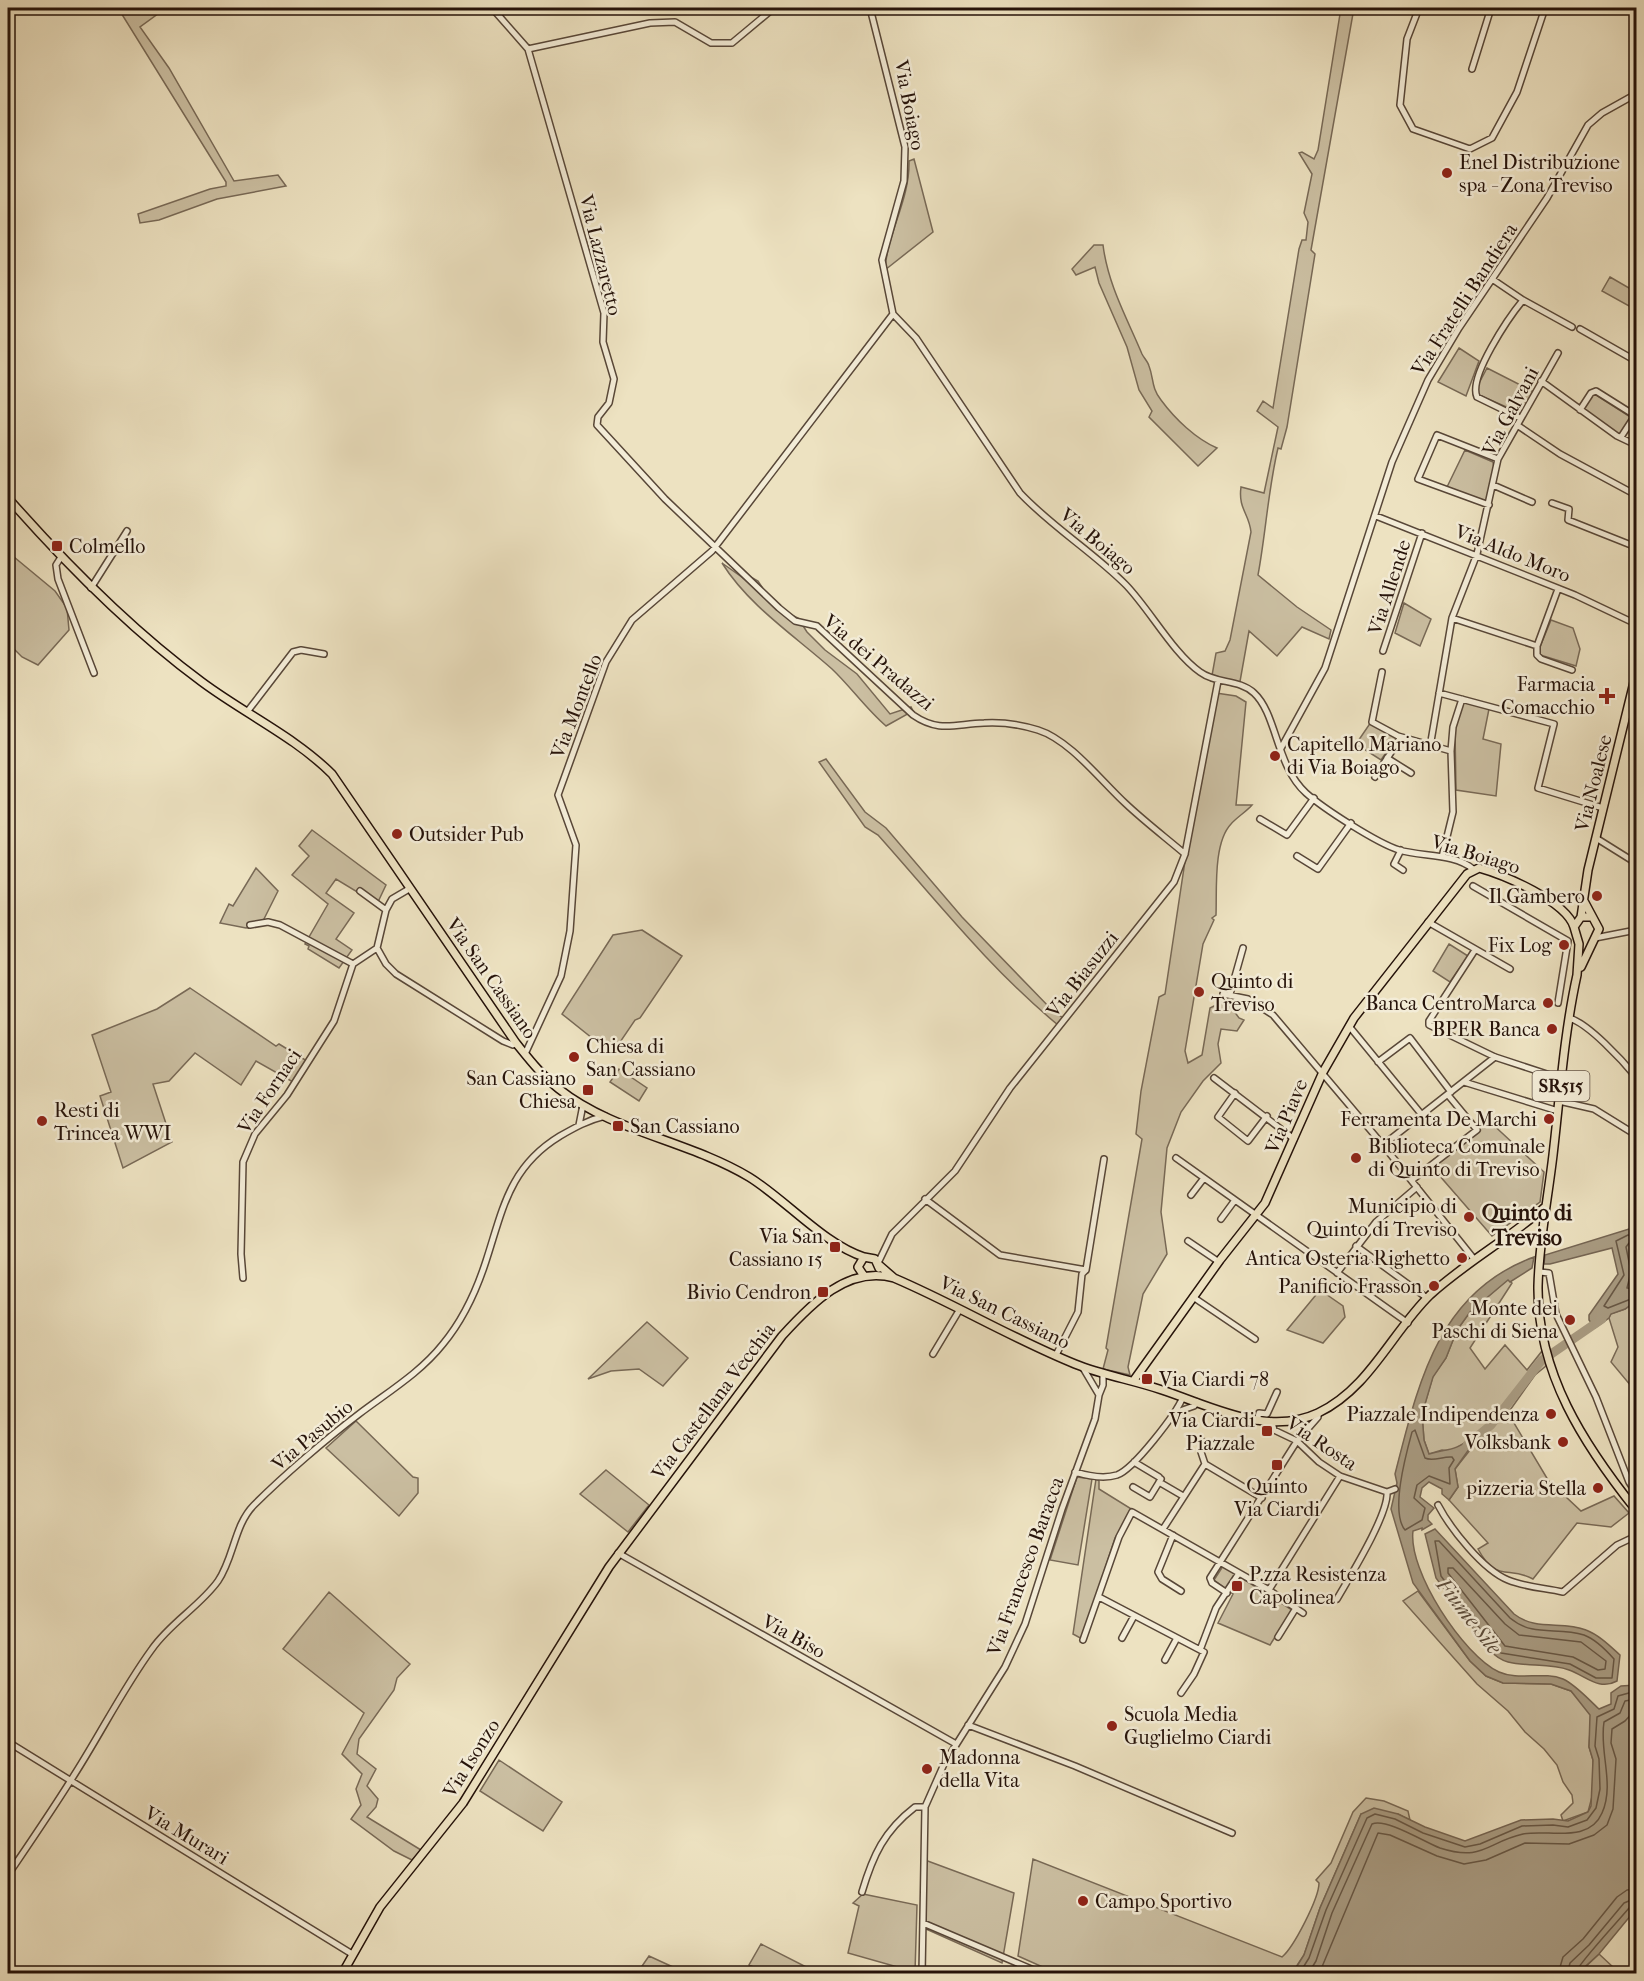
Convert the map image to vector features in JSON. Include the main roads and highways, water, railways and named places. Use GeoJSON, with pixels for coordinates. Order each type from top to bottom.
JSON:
{"type":"FeatureCollection","features":[{"type":"Feature","properties":{"kind":"main road","name":"Via San Cassiano"},"geometry":{"type":"LineString","coordinates":[[8,498],[91,588],[201,681],[303,749],[332,774],[516,1043],[550,1082],[583,1106],[604,1116],[713,1157],[738,1170],[843,1247],[867,1257]]}},
{"type":"Feature","properties":{"kind":"main road","name":"Via Noalese"},"geometry":{"type":"LineString","coordinates":[[1581,917],[1603,808],[1634,700],[1636,674]]}},
{"type":"Feature","properties":{"kind":"main road","name":"Via Boiago"},"geometry":{"type":"LineString","coordinates":[[1473,869],[1485,869],[1517,882],[1563,911],[1581,917]]}},
{"type":"Feature","properties":{"kind":"main road","name":"Via Piave"},"geometry":{"type":"LineString","coordinates":[[1134,1380],[1193,1297],[1256,1215],[1275,1184],[1323,1072],[1349,1026],[1428,922],[1473,869]]}},
{"type":"Feature","properties":{"kind":"main road"},"geometry":{"type":"LineString","coordinates":[[1573,913],[1582,904],[1595,920],[1598,932],[1577,975]]}},
{"type":"Feature","properties":{"kind":"main road","name":"Via Boiago"},"geometry":{"type":"LineString","coordinates":[[1563,911],[1574,927]]}},
{"type":"Feature","properties":{"kind":"main road"},"geometry":{"type":"LineString","coordinates":[[1594,938],[1585,941],[1577,937],[1574,927],[1581,917],[1595,920]]}},
{"type":"Feature","properties":{"kind":"main road","name":"SR515"},"geometry":{"type":"LineString","coordinates":[[1577,937],[1577,975],[1569,1018],[1543,1235],[1539,1297],[1551,1364],[1573,1420],[1592,1452],[1636,1508]]}},
{"type":"Feature","properties":{"kind":"main road","name":"Via San Cassiano"},"geometry":{"type":"LineString","coordinates":[[878,1264],[894,1278],[1082,1367],[1134,1380],[1222,1411],[1257,1421],[1272,1422],[1318,1413],[1336,1401],[1360,1380],[1427,1298],[1547,1204]]}},
{"type":"Feature","properties":{"kind":"main road","name":"Via San Cassiano"},"geometry":{"type":"LineString","coordinates":[[843,1247],[858,1266]]}},
{"type":"Feature","properties":{"kind":"main road"},"geometry":{"type":"LineString","coordinates":[[867,1257],[878,1264],[874,1275],[864,1276],[858,1266],[867,1257]]}},
{"type":"Feature","properties":{"kind":"main road","name":"Via Castellana Vecchia"},"geometry":{"type":"LineString","coordinates":[[618,1553],[782,1336],[811,1307],[846,1281],[858,1266]]}},
{"type":"Feature","properties":{"kind":"main road","name":"Via San Cassiano"},"geometry":{"type":"LineString","coordinates":[[874,1275],[894,1278]]}},
{"type":"Feature","properties":{"kind":"main road","name":"Via Castellana Vecchia"},"geometry":{"type":"LineString","coordinates":[[846,1281],[864,1276]]}},
{"type":"Feature","properties":{"kind":"main road","name":"Via Isonzo"},"geometry":{"type":"LineString","coordinates":[[342,1974],[380,1906],[455,1815],[618,1553]]}},
{"type":"Feature","properties":{"kind":"water"},"geometry":{"type":"Polygon","coordinates":[[[1629,1229],[1636,1231],[1636,1301],[1625,1309],[1611,1314],[1595,1328],[1589,1320],[1589,1315],[1618,1274],[1612,1248],[1550,1264],[1544,1264],[1545,1255],[1629,1229]]]}},
{"type":"Feature","properties":{"kind":"water"},"geometry":{"type":"Polygon","coordinates":[[[1534,1257],[1532,1268],[1510,1282],[1508,1280],[1470,1312],[1457,1330],[1446,1358],[1433,1377],[1422,1414],[1424,1440],[1429,1454],[1457,1447],[1474,1436],[1477,1438],[1455,1469],[1458,1487],[1449,1500],[1442,1494],[1442,1489],[1429,1482],[1422,1488],[1420,1497],[1434,1508],[1428,1515],[1428,1520],[1432,1524],[1422,1530],[1422,1528],[1413,1531],[1414,1548],[1419,1568],[1441,1610],[1470,1648],[1485,1663],[1499,1672],[1515,1676],[1547,1676],[1563,1679],[1577,1688],[1599,1709],[1611,1704],[1611,1693],[1621,1686],[1636,1685],[1636,1909],[1599,1954],[1578,1973],[1292,1974],[1304,1955],[1320,1908],[1361,1814],[1374,1808],[1398,1814],[1425,1827],[1465,1841],[1521,1820],[1568,1821],[1588,1812],[1591,1806],[1593,1760],[1589,1747],[1590,1715],[1571,1691],[1551,1684],[1503,1683],[1486,1676],[1470,1661],[1413,1583],[1391,1509],[1397,1483],[1395,1474],[1413,1407],[1437,1345],[1453,1318],[1475,1293],[1501,1273],[1534,1257]]]}},
{"type":"Feature","properties":{"kind":"water"},"geometry":{"type":"Polygon","coordinates":[[[1435,1529],[1514,1614],[1532,1623],[1577,1627],[1608,1644],[1620,1655],[1617,1681],[1610,1684],[1593,1682],[1562,1668],[1505,1661],[1495,1655],[1488,1649],[1436,1578],[1425,1534],[1435,1529]]]}},
{"type":"Feature","properties":{"kind":"waterway","name":"Fiume Sile"},"geometry":{"type":"LineString","coordinates":[[1467,1445],[1491,1425],[1541,1361],[1602,1319]]}},
{"type":"Feature","properties":{"kind":"place","name":"Enel Distribuzione spa - Zona Treviso"},"geometry":{"type":"Point","coordinates":[1447,173]}},
{"type":"Feature","properties":{"kind":"place","name":"Colmello"},"geometry":{"type":"Point","coordinates":[57,546]}},
{"type":"Feature","properties":{"kind":"place","name":"Farmacia Comacchio"},"geometry":{"type":"Point","coordinates":[1607,696]}},
{"type":"Feature","properties":{"kind":"place","name":"Capitello Mariano di Via Boiago"},"geometry":{"type":"Point","coordinates":[1275,756]}},
{"type":"Feature","properties":{"kind":"place","name":"Outsider Pub"},"geometry":{"type":"Point","coordinates":[397,834]}},
{"type":"Feature","properties":{"kind":"place","name":"Il Gambero"},"geometry":{"type":"Point","coordinates":[1597,896]}},
{"type":"Feature","properties":{"kind":"place","name":"Fix Log"},"geometry":{"type":"Point","coordinates":[1564,945]}},
{"type":"Feature","properties":{"kind":"place","name":"Quinto di Treviso"},"geometry":{"type":"Point","coordinates":[1199,992]}},
{"type":"Feature","properties":{"kind":"place","name":"Banca CentroMarca"},"geometry":{"type":"Point","coordinates":[1548,1003]}},
{"type":"Feature","properties":{"kind":"place","name":"BPER Banca"},"geometry":{"type":"Point","coordinates":[1552,1029]}},
{"type":"Feature","properties":{"kind":"place","name":"Chiesa di San Cassiano"},"geometry":{"type":"Point","coordinates":[574,1057]}},
{"type":"Feature","properties":{"kind":"place","name":"San Cassiano Chiesa"},"geometry":{"type":"Point","coordinates":[588,1090]}},
{"type":"Feature","properties":{"kind":"place","name":"Ferramenta De Marchi"},"geometry":{"type":"Point","coordinates":[1549,1119]}},
{"type":"Feature","properties":{"kind":"place","name":"Resti di Trincea WWI"},"geometry":{"type":"Point","coordinates":[42,1121]}},
{"type":"Feature","properties":{"kind":"place","name":"San Cassiano"},"geometry":{"type":"Point","coordinates":[618,1126]}},
{"type":"Feature","properties":{"kind":"place","name":"Biblioteca Comunale di Quinto di Treviso"},"geometry":{"type":"Point","coordinates":[1356,1158]}},
{"type":"Feature","properties":{"kind":"place","name":"Municipio di Quinto di Treviso"},"geometry":{"type":"Point","coordinates":[1469,1217]}},
{"type":"Feature","properties":{"kind":"place","name":"Via San Cassiano 15"},"geometry":{"type":"Point","coordinates":[835,1247]}},
{"type":"Feature","properties":{"kind":"place","name":"Antica Osteria Righetto"},"geometry":{"type":"Point","coordinates":[1462,1258]}},
{"type":"Feature","properties":{"kind":"place","name":"Panificio Frasson"},"geometry":{"type":"Point","coordinates":[1434,1286]}},
{"type":"Feature","properties":{"kind":"place","name":"Bivio Cendron"},"geometry":{"type":"Point","coordinates":[823,1292]}},
{"type":"Feature","properties":{"kind":"place","name":"Monte dei Paschi di Siena"},"geometry":{"type":"Point","coordinates":[1570,1320]}},
{"type":"Feature","properties":{"kind":"place","name":"Via Ciardi 78"},"geometry":{"type":"Point","coordinates":[1147,1379]}},
{"type":"Feature","properties":{"kind":"place","name":"Piazzale Indipendenza"},"geometry":{"type":"Point","coordinates":[1551,1414]}},
{"type":"Feature","properties":{"kind":"place","name":"Via Ciardi Piazzale"},"geometry":{"type":"Point","coordinates":[1267,1431]}},
{"type":"Feature","properties":{"kind":"place","name":"Volksbank"},"geometry":{"type":"Point","coordinates":[1563,1442]}},
{"type":"Feature","properties":{"kind":"place","name":"Quinto Via Ciardi"},"geometry":{"type":"Point","coordinates":[1277,1465]}},
{"type":"Feature","properties":{"kind":"place","name":"pizzeria Stella"},"geometry":{"type":"Point","coordinates":[1598,1488]}},
{"type":"Feature","properties":{"kind":"place","name":"P.zza Resistenza Capolinea"},"geometry":{"type":"Point","coordinates":[1237,1586]}},
{"type":"Feature","properties":{"kind":"place","name":"Scuola Media Guglielmo Ciardi"},"geometry":{"type":"Point","coordinates":[1112,1726]}},
{"type":"Feature","properties":{"kind":"place","name":"Madonna della Vita"},"geometry":{"type":"Point","coordinates":[927,1769]}},
{"type":"Feature","properties":{"kind":"place","name":"Campo Sportivo"},"geometry":{"type":"Point","coordinates":[1083,1901]}},
{"type":"Feature","properties":{"kind":"district","name":"Quinto di Treviso"},"geometry":{"type":"Point","coordinates":[1527,1224]}}]}
